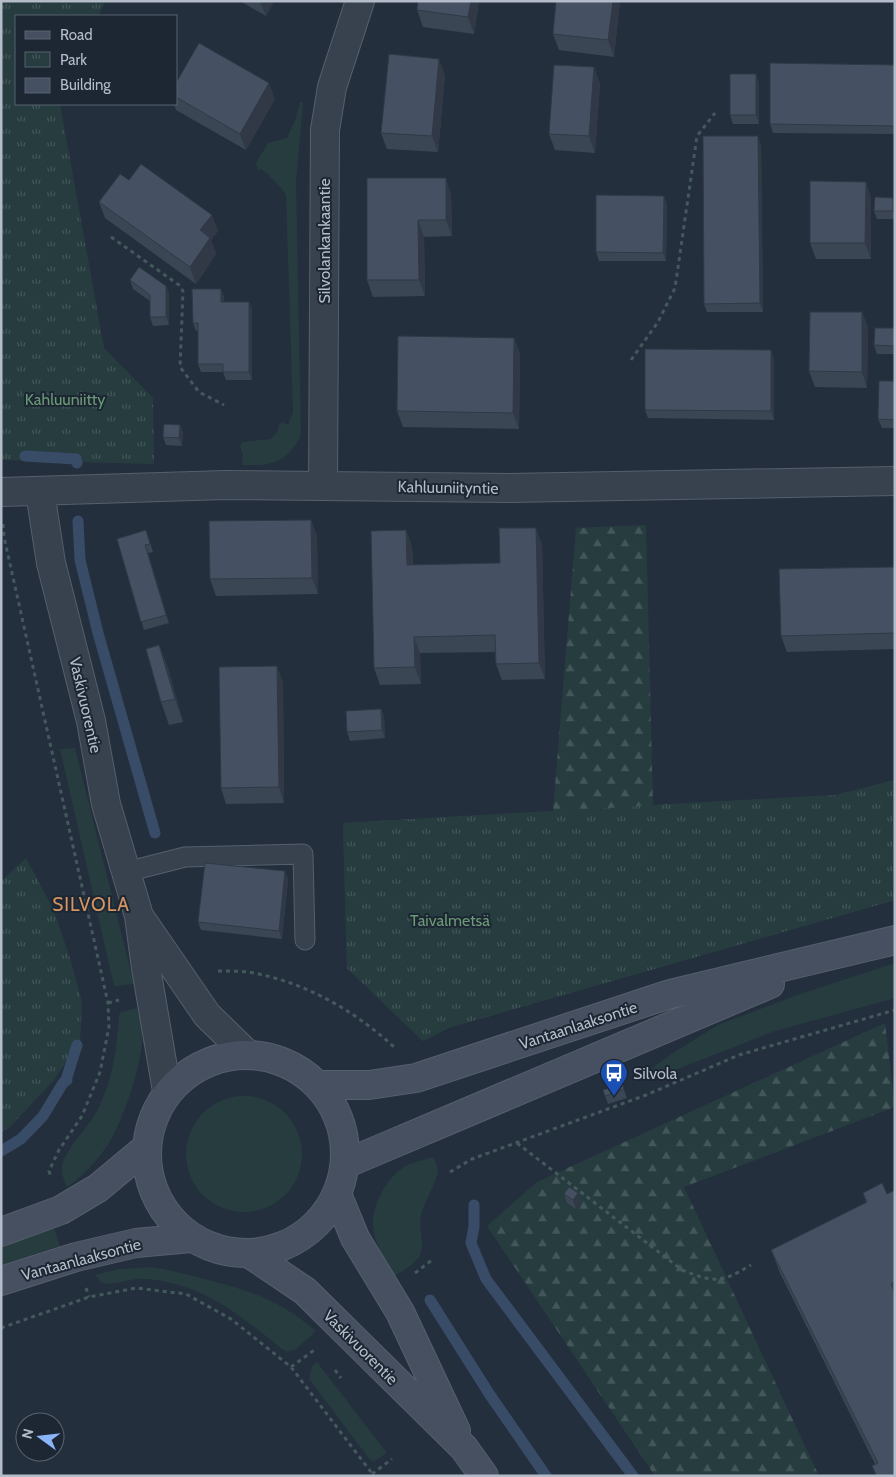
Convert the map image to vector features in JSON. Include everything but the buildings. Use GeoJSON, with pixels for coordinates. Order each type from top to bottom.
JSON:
{"type":"FeatureCollection","features":[{"type":"Feature","properties":{"kind":"main road","name":"Vantaanlaaksontie"},"geometry":{"type":"LineString","coordinates":[[318,1085],[369,1085],[416,1078],[670,994],[895,940]]}},
{"type":"Feature","properties":{"kind":"main road","name":"Vantaanlaaksontie"},"geometry":{"type":"LineString","coordinates":[[345,1164],[838,955]]}},
{"type":"Feature","properties":{"kind":"main road"},"geometry":{"type":"LineString","coordinates":[[247,1054],[273,1058],[297,1068],[318,1085],[334,1108],[344,1136],[345,1164],[337,1194],[323,1218],[302,1236],[277,1249],[250,1254],[229,1253],[210,1248],[191,1238],[171,1221],[156,1199],[148,1174],[146,1148],[152,1118],[167,1091],[190,1071],[217,1058],[247,1054]]}},
{"type":"Feature","properties":{"kind":"main road"},"geometry":{"type":"LineString","coordinates":[[1,1232],[61,1210],[98,1188],[146,1148]]}},
{"type":"Feature","properties":{"kind":"main road","name":"Vaskivuorentie"},"geometry":{"type":"LineString","coordinates":[[337,1194],[355,1238],[400,1312],[464,1448]]}},
{"type":"Feature","properties":{"kind":"main road","name":"Vantaanlaaksontie"},"geometry":{"type":"LineString","coordinates":[[1,1281],[76,1257],[136,1243],[191,1238]]}},
{"type":"Feature","properties":{"kind":"main road","name":"Vaskivuorentie"},"geometry":{"type":"LineString","coordinates":[[250,1254],[305,1291],[464,1448],[484,1476]]}},
{"type":"Feature","properties":{"kind":"street","name":"Silvolankankaantie"},"geometry":{"type":"LineString","coordinates":[[322,486],[325,130],[332,87],[360,1]]}},
{"type":"Feature","properties":{"kind":"street","name":"Kahluuniityntie"},"geometry":{"type":"LineString","coordinates":[[1,492],[186,486],[509,488],[895,481]]}},
{"type":"Feature","properties":{"kind":"street","name":"Vaskivuorentie"},"geometry":{"type":"LineString","coordinates":[[40,492],[51,563],[91,721],[106,804],[139,916],[167,1091]]}},
{"type":"Feature","properties":{"kind":"street","name":"Vaskivuorentie"},"geometry":{"type":"LineString","coordinates":[[139,916],[207,1015],[247,1054]]}},
{"type":"Feature","properties":{"kind":"lane"},"geometry":{"type":"LineString","coordinates":[[126,872],[185,857],[303,854],[305,940]]}},
{"type":"Feature","properties":{"kind":"path"},"geometry":{"type":"LineString","coordinates":[[631,360],[658,322],[675,288],[697,136],[715,113]]}},
{"type":"Feature","properties":{"kind":"path"},"geometry":{"type":"LineString","coordinates":[[111,237],[180,285],[183,290],[180,366],[198,392],[224,405]]}},
{"type":"Feature","properties":{"kind":"path"},"geometry":{"type":"LineString","coordinates":[[3,522],[4,538],[108,1003],[109,1027],[100,1072],[82,1116],[59,1150],[49,1171],[61,1210]]}},
{"type":"Feature","properties":{"kind":"path"},"geometry":{"type":"LineString","coordinates":[[215,970],[249,972],[298,985],[339,1006],[378,1032],[395,1048]]}},
{"type":"Feature","properties":{"kind":"path"},"geometry":{"type":"LineString","coordinates":[[450,1172],[472,1160],[646,1095],[739,1055],[895,1010]]}},
{"type":"Feature","properties":{"kind":"path"},"geometry":{"type":"LineString","coordinates":[[517,1143],[682,1270],[715,1280],[730,1278],[751,1265]]}},
{"type":"Feature","properties":{"kind":"path"},"geometry":{"type":"LineString","coordinates":[[76,1257],[88,1297]]}},
{"type":"Feature","properties":{"kind":"path"},"geometry":{"type":"LineString","coordinates":[[1,1328],[88,1297],[136,1288],[186,1294],[231,1320],[291,1367],[373,1475],[392,1459]]}},
{"type":"Feature","properties":{"kind":"green space","name":"Kahluuniitty"},"geometry":{"type":"Polygon","coordinates":[[[1,1],[106,1],[99,15],[15,15],[15,105],[60,105],[104,348],[153,398],[154,464],[1,460],[1,1]]]}},
{"type":"Feature","properties":{"kind":"green space"},"geometry":{"type":"Polygon","coordinates":[[[300,102],[303,103],[296,181],[301,435],[290,452],[278,461],[262,465],[242,465],[243,455],[240,446],[242,442],[271,439],[282,422],[288,425],[293,412],[286,195],[261,169],[258,170],[256,163],[268,143],[287,138],[296,118],[300,102]]]}},
{"type":"Feature","properties":{"kind":"green space","name":"Taivalmetsä"},"geometry":{"type":"Polygon","coordinates":[[[646,525],[653,805],[836,795],[895,780],[895,900],[448,1028],[423,1041],[347,968],[343,823],[553,811],[576,528],[646,525]]]}},
{"type":"Feature","properties":{"kind":"green space"},"geometry":{"type":"Polygon","coordinates":[[[75,748],[134,984],[114,986],[60,749],[75,748]]]}},
{"type":"Feature","properties":{"kind":"green space","name":"Taivalmetsä"},"geometry":{"type":"Polygon","coordinates":[[[895,780],[895,900],[448,1028],[423,1041],[347,968],[343,823],[836,795],[895,780]]]}},
{"type":"Feature","properties":{"kind":"green space"},"geometry":{"type":"Polygon","coordinates":[[[26,858],[53,909],[71,961],[82,1003],[80,1041],[54,1080],[9,1128],[1,1132],[1,881],[26,858]]]}},
{"type":"Feature","properties":{"kind":"green space"},"geometry":{"type":"Polygon","coordinates":[[[895,963],[895,998],[772,1032],[660,1076],[644,1074],[718,1025],[800,994],[895,963]]]}},
{"type":"Feature","properties":{"kind":"green space"},"geometry":{"type":"Polygon","coordinates":[[[137,1008],[142,1031],[142,1045],[132,1090],[115,1133],[105,1149],[84,1173],[67,1187],[62,1173],[63,1162],[66,1154],[94,1116],[103,1098],[113,1063],[119,1015],[121,1012],[137,1008]]]}},
{"type":"Feature","properties":{"kind":"green space"},"geometry":{"type":"Polygon","coordinates":[[[885,1023],[895,1107],[684,1187],[819,1476],[655,1476],[487,1226],[537,1182],[885,1023]]]}},
{"type":"Feature","properties":{"kind":"green space"},"geometry":{"type":"Polygon","coordinates":[[[244,1096],[266,1101],[285,1113],[297,1132],[302,1154],[297,1176],[285,1195],[266,1207],[244,1212],[222,1207],[203,1195],[191,1176],[186,1154],[191,1132],[203,1113],[222,1101],[244,1096]]]}},
{"type":"Feature","properties":{"kind":"green space"},"geometry":{"type":"Polygon","coordinates":[[[433,1157],[438,1171],[421,1215],[421,1253],[414,1263],[394,1276],[374,1234],[373,1225],[376,1206],[384,1188],[397,1173],[404,1167],[433,1157]]]}},
{"type":"Feature","properties":{"kind":"green space"},"geometry":{"type":"Polygon","coordinates":[[[54,1228],[60,1246],[1,1265],[1,1248],[54,1228]]]}},
{"type":"Feature","properties":{"kind":"green space"},"geometry":{"type":"Polygon","coordinates":[[[151,1267],[194,1276],[253,1293],[278,1304],[316,1331],[296,1349],[288,1352],[228,1308],[200,1293],[167,1282],[148,1279],[104,1284],[95,1275],[119,1269],[151,1267]]]}},
{"type":"Feature","properties":{"kind":"green space"},"geometry":{"type":"Polygon","coordinates":[[[317,1362],[387,1453],[373,1462],[368,1457],[309,1379],[312,1367],[317,1362]]]}},
{"type":"Feature","properties":{"kind":"waterway"},"geometry":{"type":"LineString","coordinates":[[25,456],[76,459],[77,463]]}},
{"type":"Feature","properties":{"kind":"waterway"},"geometry":{"type":"LineString","coordinates":[[78,521],[80,560],[98,633],[155,833]]}},
{"type":"Feature","properties":{"kind":"waterway"},"geometry":{"type":"LineString","coordinates":[[66,1080],[77,1045]]}},
{"type":"Feature","properties":{"kind":"waterway"},"geometry":{"type":"LineString","coordinates":[[1,1151],[21,1139],[43,1116],[63,1083],[67,1080]]}},
{"type":"Feature","properties":{"kind":"waterway"},"geometry":{"type":"LineString","coordinates":[[474,1205],[474,1227],[471,1243],[486,1279],[633,1476]]}},
{"type":"Feature","properties":{"kind":"waterway"},"geometry":{"type":"LineString","coordinates":[[430,1300],[490,1395],[546,1476]]}},
{"type":"Feature","properties":{"kind":"place","name":"Silvola"},"geometry":{"type":"Point","coordinates":[614,1097]}},
{"type":"Feature","properties":{"kind":"district","name":"SILVOLA"},"geometry":{"type":"Point","coordinates":[91,904]}}]}
